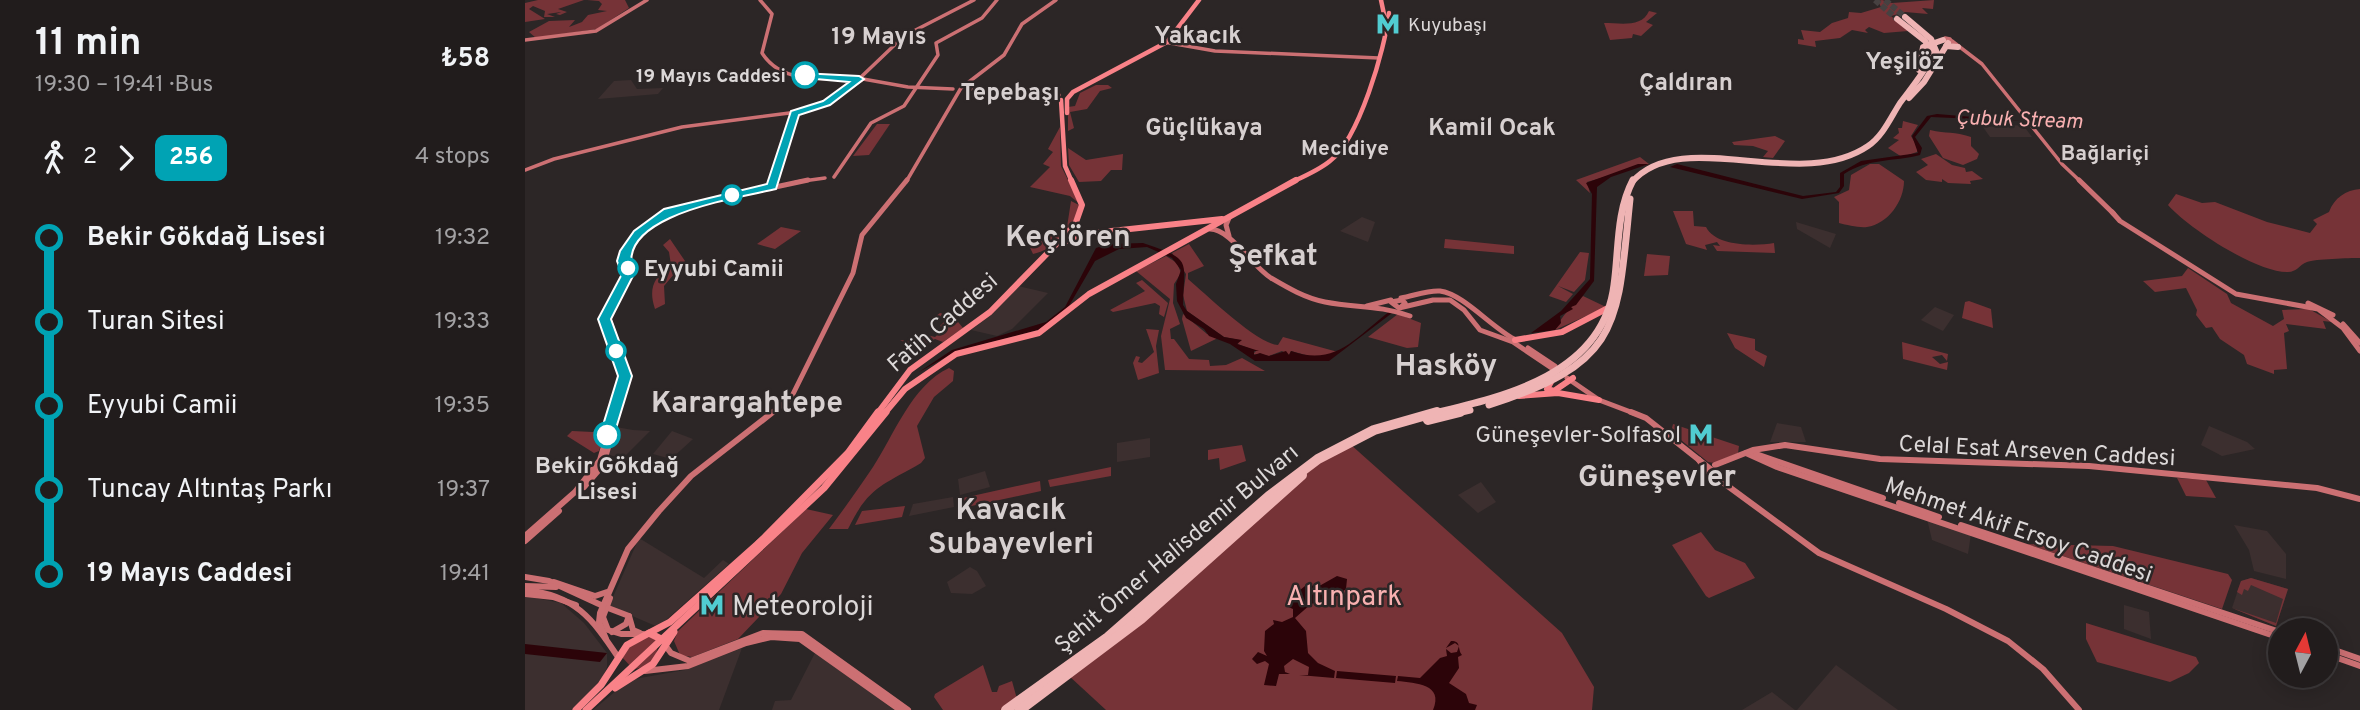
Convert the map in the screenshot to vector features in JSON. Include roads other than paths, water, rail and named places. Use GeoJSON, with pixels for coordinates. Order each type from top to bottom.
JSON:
{"type":"FeatureCollection","features":[{"type":"Feature","properties":{"kind":"highway"},"geometry":{"type":"LineString","coordinates":[[1905,17],[1933,54],[1928,68]]}},
{"type":"Feature","properties":{"kind":"highway"},"geometry":{"type":"LineString","coordinates":[[1897,19],[1921,41],[1946,42]]}},
{"type":"Feature","properties":{"kind":"highway"},"geometry":{"type":"LineString","coordinates":[[1910,29],[1925,33],[1937,48],[1936,58],[1928,68]]}},
{"type":"Feature","properties":{"kind":"highway"},"geometry":{"type":"LineString","coordinates":[[1918,31],[1958,46]]}},
{"type":"Feature","properties":{"kind":"highway"},"geometry":{"type":"LineString","coordinates":[[1923,47],[1946,42]]}},
{"type":"Feature","properties":{"kind":"highway"},"geometry":{"type":"LineString","coordinates":[[1923,47],[1946,42]]}},
{"type":"Feature","properties":{"kind":"highway"},"geometry":{"type":"LineString","coordinates":[[1907,98],[1924,82],[1946,42]]}},
{"type":"Feature","properties":{"kind":"highway","name":"Şehit Ömer Halisdemir Bulvarı"},"geometry":{"type":"LineString","coordinates":[[1907,98],[1922,66],[1923,47]]}},
{"type":"Feature","properties":{"kind":"highway","name":"Şehit Ömer Halisdemir Bulvarı"},"geometry":{"type":"LineString","coordinates":[[1020,710],[1141,619],[1288,486],[1327,457],[1385,431],[1514,398],[1551,381],[1586,357],[1600,341],[1614,317],[1621,288],[1630,196],[1639,179],[1653,168],[1672,159],[1691,156],[1801,165],[1833,161],[1873,143],[1928,68]]}},
{"type":"Feature","properties":{"kind":"highway","name":"Şehit Ömer Halisdemir Bulvarı"},"geometry":{"type":"LineString","coordinates":[[1006,710],[1137,613],[1286,480],[1311,462],[1375,429],[1483,401],[1540,381],[1585,348],[1605,321],[1610,307],[1624,199],[1630,182],[1670,157],[1709,156],[1801,165]]}},
{"type":"Feature","properties":{"kind":"highway","name":"Şehit Ömer Halisdemir Bulvarı"},"geometry":{"type":"LineString","coordinates":[[1653,168],[1699,157]]}},
{"type":"Feature","properties":{"kind":"highway"},"geometry":{"type":"LineString","coordinates":[[1653,168],[1680,159],[1757,162]]}},
{"type":"Feature","properties":{"kind":"main road"},"geometry":{"type":"LineString","coordinates":[[525,40],[596,31],[647,0]]}},
{"type":"Feature","properties":{"kind":"main road"},"geometry":{"type":"LineString","coordinates":[[760,0],[772,14],[762,53],[773,68],[786,74],[861,78],[916,87],[954,89]]}},
{"type":"Feature","properties":{"kind":"main road"},"geometry":{"type":"LineString","coordinates":[[525,170],[554,159],[682,127],[805,111],[832,100],[861,78],[904,36],[974,0]]}},
{"type":"Feature","properties":{"kind":"main road"},"geometry":{"type":"LineString","coordinates":[[834,177],[876,122],[906,107],[938,55],[936,43],[982,18],[998,0]]}},
{"type":"Feature","properties":{"kind":"main road"},"geometry":{"type":"LineString","coordinates":[[901,710],[800,639],[771,637],[734,647],[703,662],[642,671],[626,669],[604,624],[604,608],[628,549],[691,476],[777,411],[795,390],[853,273],[862,235],[903,187],[966,83],[1004,55],[1022,24],[1056,0]]}},
{"type":"Feature","properties":{"kind":"main road"},"geometry":{"type":"LineString","coordinates":[[968,90],[1063,97],[1166,41],[1197,0]]}},
{"type":"Feature","properties":{"kind":"main road"},"geometry":{"type":"LineString","coordinates":[[1056,246],[1072,237],[1217,222],[1330,159],[1352,122],[1390,27],[1382,0]]}},
{"type":"Feature","properties":{"kind":"main road"},"geometry":{"type":"LineString","coordinates":[[1166,41],[1215,51],[1378,57]]}},
{"type":"Feature","properties":{"kind":"main road"},"geometry":{"type":"LineString","coordinates":[[1958,46],[1978,63],[2078,182],[2124,223],[2232,292],[2251,298],[2316,304],[2339,320],[2360,343]]}},
{"type":"Feature","properties":{"kind":"main road","name":"Fatih Caddesi"},"geometry":{"type":"LineString","coordinates":[[583,710],[824,488],[871,433],[895,398],[925,375],[956,354],[1039,333],[1089,294],[1335,158],[1355,123],[1378,57]]}},
{"type":"Feature","properties":{"kind":"main road"},"geometry":{"type":"LineString","coordinates":[[1063,97],[1068,165],[1086,203],[1076,229],[1097,234]]}},
{"type":"Feature","properties":{"kind":"main road"},"geometry":{"type":"LineString","coordinates":[[525,537],[561,509],[603,465],[623,399],[628,366],[609,317],[632,272],[628,256],[636,241],[673,211],[772,187],[825,178],[772,187],[672,210],[632,240],[623,258],[628,269],[627,279],[604,319],[625,376],[597,466],[551,516]]}},
{"type":"Feature","properties":{"kind":"main road"},"geometry":{"type":"LineString","coordinates":[[1229,218],[1226,225],[1229,235]]}},
{"type":"Feature","properties":{"kind":"main road"},"geometry":{"type":"LineString","coordinates":[[1217,222],[1255,268],[1280,286],[1319,300],[1367,306],[1398,307],[1433,300],[1450,300],[1464,310],[1480,330],[1513,342],[1573,380],[1630,411]]}},
{"type":"Feature","properties":{"kind":"main road"},"geometry":{"type":"LineString","coordinates":[[1200,225],[1199,229],[1218,229],[1229,235]]}},
{"type":"Feature","properties":{"kind":"main road"},"geometry":{"type":"LineString","coordinates":[[1186,226],[1194,229],[1191,239]]}},
{"type":"Feature","properties":{"kind":"main road","name":"Fatih Caddesi"},"geometry":{"type":"LineString","coordinates":[[766,540],[848,453],[888,396],[923,359],[990,312],[1076,229]]}},
{"type":"Feature","properties":{"kind":"main road"},"geometry":{"type":"LineString","coordinates":[[1367,306],[1438,291],[1458,296],[1493,328],[1536,356]]}},
{"type":"Feature","properties":{"kind":"main road"},"geometry":{"type":"LineString","coordinates":[[1395,299],[1404,302],[1398,307]]}},
{"type":"Feature","properties":{"kind":"main road"},"geometry":{"type":"LineString","coordinates":[[1395,299],[1391,304],[1398,307]]}},
{"type":"Feature","properties":{"kind":"main road"},"geometry":{"type":"LineString","coordinates":[[2287,302],[2321,311],[2343,328],[2360,351]]}},
{"type":"Feature","properties":{"kind":"main road"},"geometry":{"type":"LineString","coordinates":[[1384,307],[1410,316]]}},
{"type":"Feature","properties":{"kind":"main road"},"geometry":{"type":"LineString","coordinates":[[1515,340],[1562,332],[1610,307]]}},
{"type":"Feature","properties":{"kind":"main road"},"geometry":{"type":"LineString","coordinates":[[1593,314],[1599,315],[1605,321]]}},
{"type":"Feature","properties":{"kind":"main road"},"geometry":{"type":"LineString","coordinates":[[1526,347],[1534,338]]}},
{"type":"Feature","properties":{"kind":"main road"},"geometry":{"type":"LineString","coordinates":[[923,359],[911,377],[925,375]]}},
{"type":"Feature","properties":{"kind":"main road"},"geometry":{"type":"LineString","coordinates":[[1551,381],[1547,389],[1554,391],[1573,380]]}},
{"type":"Feature","properties":{"kind":"main road"},"geometry":{"type":"LineString","coordinates":[[1558,393],[1573,380]]}},
{"type":"Feature","properties":{"kind":"main road"},"geometry":{"type":"LineString","coordinates":[[1573,380],[1599,400]]}},
{"type":"Feature","properties":{"kind":"main road"},"geometry":{"type":"LineString","coordinates":[[1514,398],[1558,393],[1599,400],[1646,418],[1699,460],[1706,470],[1715,474],[1819,553],[1946,609],[2008,641],[2043,669],[2079,710]]}},
{"type":"Feature","properties":{"kind":"main road","name":"Celal Esat Arseven Caddesi"},"geometry":{"type":"LineString","coordinates":[[1714,465],[1748,452],[1784,445],[1881,459],[2089,466],[2324,488],[2360,499]]}},
{"type":"Feature","properties":{"kind":"main road","name":"Mehmet Akif Ersoy Caddesi"},"geometry":{"type":"LineString","coordinates":[[1748,452],[2268,628]]}},
{"type":"Feature","properties":{"kind":"main road","name":"Mehmet Akif Ersoy Caddesi"},"geometry":{"type":"LineString","coordinates":[[1748,452],[1777,467],[2268,634]]}},
{"type":"Feature","properties":{"kind":"main road"},"geometry":{"type":"LineString","coordinates":[[525,537],[568,500]]}},
{"type":"Feature","properties":{"kind":"main road"},"geometry":{"type":"LineString","coordinates":[[525,537],[561,509]]}},
{"type":"Feature","properties":{"kind":"main road"},"geometry":{"type":"LineString","coordinates":[[583,710],[603,684],[626,645],[670,622],[766,540]]}},
{"type":"Feature","properties":{"kind":"main road"},"geometry":{"type":"LineString","coordinates":[[583,710],[656,660],[665,645],[766,540]]}},
{"type":"Feature","properties":{"kind":"main road"},"geometry":{"type":"LineString","coordinates":[[604,608],[628,549]]}},
{"type":"Feature","properties":{"kind":"main road"},"geometry":{"type":"LineString","coordinates":[[525,577],[566,584],[595,596],[610,590]]}},
{"type":"Feature","properties":{"kind":"main road"},"geometry":{"type":"LineString","coordinates":[[549,581],[604,608],[629,616]]}},
{"type":"Feature","properties":{"kind":"main road"},"geometry":{"type":"LineString","coordinates":[[525,590],[563,588]]}},
{"type":"Feature","properties":{"kind":"main road"},"geometry":{"type":"LineString","coordinates":[[525,590],[579,606],[609,636],[646,633]]}},
{"type":"Feature","properties":{"kind":"main road"},"geometry":{"type":"LineString","coordinates":[[629,616],[633,630],[661,638],[671,653],[691,661],[763,633],[802,634],[908,710]]}},
{"type":"Feature","properties":{"kind":"main road"},"geometry":{"type":"LineString","coordinates":[[609,636],[626,624],[629,616]]}},
{"type":"Feature","properties":{"kind":"main road"},"geometry":{"type":"LineString","coordinates":[[2338,651],[2360,659]]}},
{"type":"Feature","properties":{"kind":"main road"},"geometry":{"type":"LineString","coordinates":[[2338,658],[2360,666]]}},
{"type":"Feature","properties":{"kind":"tunnel"},"geometry":{"type":"LineString","coordinates":[[1875,0],[1897,19]]}},
{"type":"Feature","properties":{"kind":"tunnel"},"geometry":{"type":"LineString","coordinates":[[1885,0],[1905,17]]}},
{"type":"Feature","properties":{"kind":"place","name":"Kuyubaşı"},"geometry":{"type":"Point","coordinates":[1388,24]}},
{"type":"Feature","properties":{"kind":"place","name":"19 Mayıs Caddesi"},"geometry":{"type":"Point","coordinates":[805,75]}},
{"type":"Feature","properties":{"kind":"place","name":"Eyyubi Camii"},"geometry":{"type":"Point","coordinates":[628,268]}},
{"type":"Feature","properties":{"kind":"place","name":"Güneşevler-Solfasol"},"geometry":{"type":"Point","coordinates":[1701,434]}},
{"type":"Feature","properties":{"kind":"place","name":"Bekir Gökdağ Lisesi"},"geometry":{"type":"Point","coordinates":[607,435]}},
{"type":"Feature","properties":{"kind":"place","name":"Meteoroloji"},"geometry":{"type":"Point","coordinates":[712,605]}},
{"type":"Feature","properties":{"kind":"district","name":"Yakacık"},"geometry":{"type":"Point","coordinates":[1198,35]}},
{"type":"Feature","properties":{"kind":"district","name":"19 Mayıs"},"geometry":{"type":"Point","coordinates":[879,36]}},
{"type":"Feature","properties":{"kind":"district","name":"Yeşilöz"},"geometry":{"type":"Point","coordinates":[1905,61]}},
{"type":"Feature","properties":{"kind":"district","name":"Çaldıran"},"geometry":{"type":"Point","coordinates":[1686,82]}},
{"type":"Feature","properties":{"kind":"district","name":"Tepebaşı"},"geometry":{"type":"Point","coordinates":[1010,92]}},
{"type":"Feature","properties":{"kind":"district","name":"Güçlükaya"},"geometry":{"type":"Point","coordinates":[1204,127]}},
{"type":"Feature","properties":{"kind":"district","name":"Kamil Ocak"},"geometry":{"type":"Point","coordinates":[1492,127]}},
{"type":"Feature","properties":{"kind":"district","name":"Mecidiye"},"geometry":{"type":"Point","coordinates":[1345,148]}},
{"type":"Feature","properties":{"kind":"district","name":"Bağlariçi"},"geometry":{"type":"Point","coordinates":[2105,153]}},
{"type":"Feature","properties":{"kind":"district","name":"Keçiören"},"geometry":{"type":"Point","coordinates":[1068,236]}},
{"type":"Feature","properties":{"kind":"district","name":"Şefkat"},"geometry":{"type":"Point","coordinates":[1273,255]}},
{"type":"Feature","properties":{"kind":"district","name":"Hasköy"},"geometry":{"type":"Point","coordinates":[1446,365]}},
{"type":"Feature","properties":{"kind":"district","name":"Karargahtepe"},"geometry":{"type":"Point","coordinates":[747,402]}},
{"type":"Feature","properties":{"kind":"district","name":"Güneşevler"},"geometry":{"type":"Point","coordinates":[1657,476]}},
{"type":"Feature","properties":{"kind":"district","name":"Kavacık Subayevleri"},"geometry":{"type":"Point","coordinates":[1011,526]}},
{"type":"Feature","properties":{"kind":"water label","name":"Çubuk Stream"},"geometry":{"type":"Point","coordinates":[2019,119]}},
{"type":"Feature","properties":{"kind":"park label","name":"Altınpark"},"geometry":{"type":"Point","coordinates":[1344,595]}}]}
